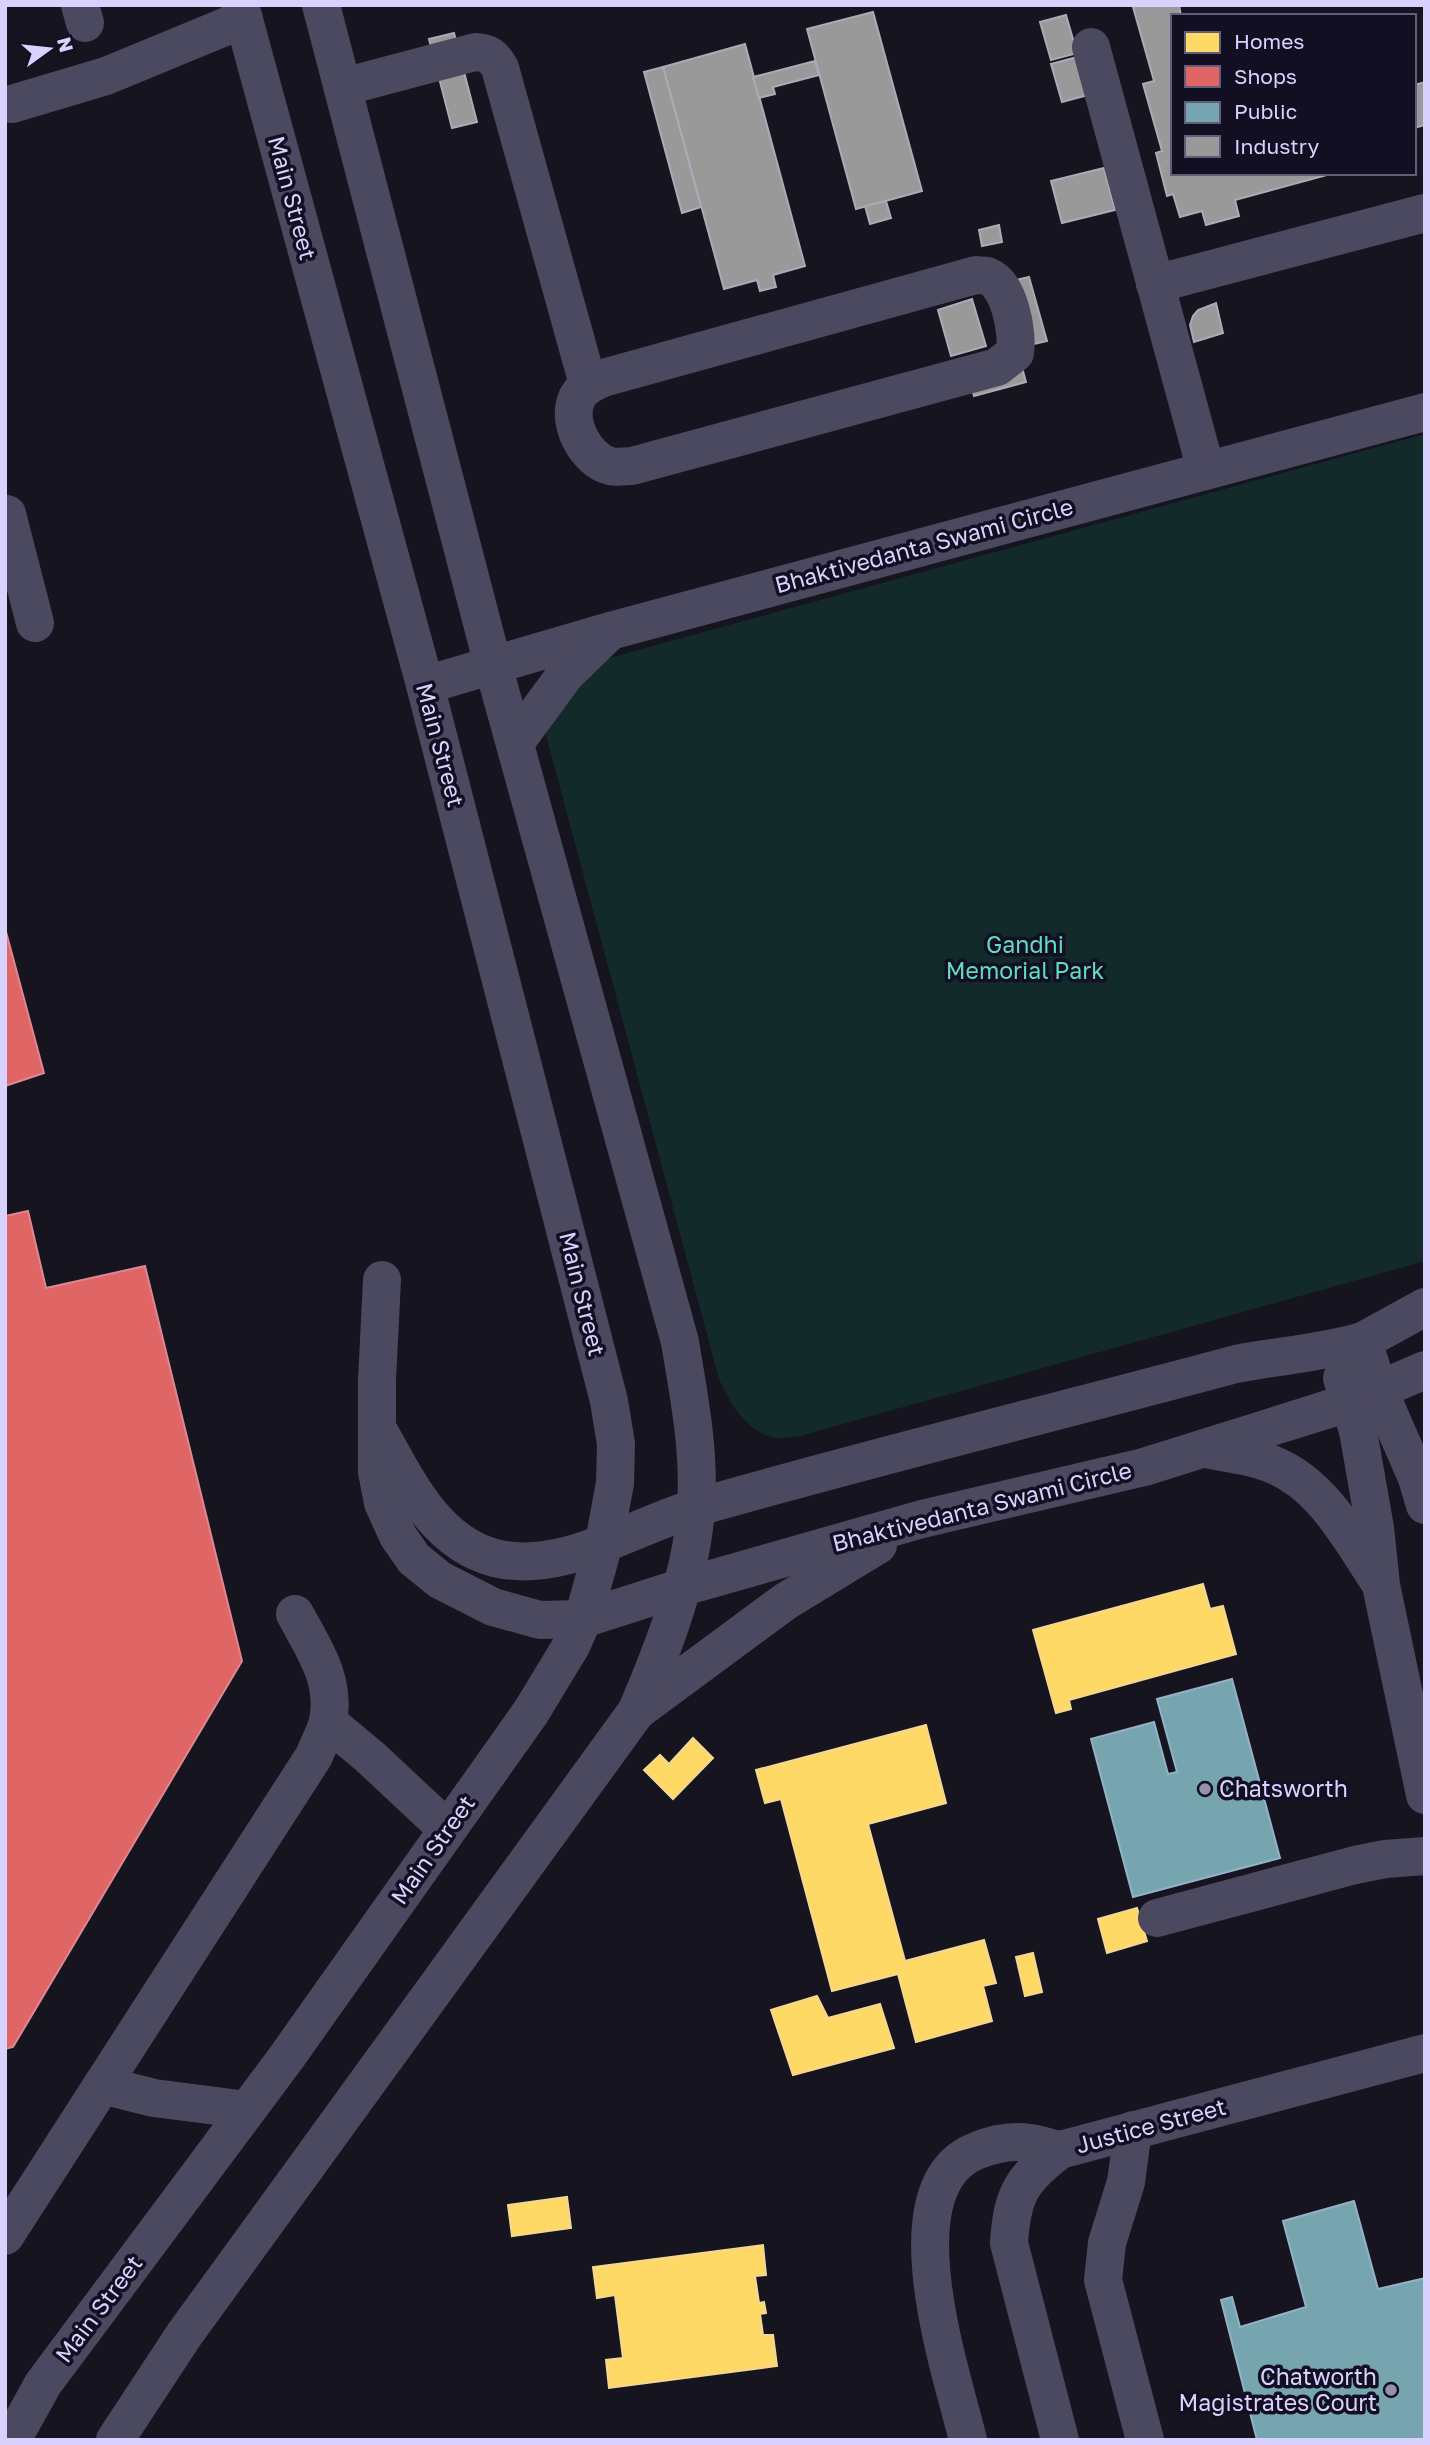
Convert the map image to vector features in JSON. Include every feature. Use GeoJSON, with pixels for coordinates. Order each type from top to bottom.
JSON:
{"type":"FeatureCollection","features":[{"type":"Feature","properties":{"kind":"street"},"geometry":{"type":"LineString","coordinates":[[115,2440],[184,2335],[636,1712],[654,1671],[683,1587],[696,1508],[695,1428],[680,1342],[494,665],[321,5]]}},
{"type":"Feature","properties":{"kind":"street"},"geometry":{"type":"LineString","coordinates":[[12,104],[106,76],[242,12]]}},
{"type":"Feature","properties":{"kind":"street","name":"Main Street"},"geometry":{"type":"LineString","coordinates":[[12,2440],[43,2384],[247,2110],[531,1712],[571,1646],[583,1619],[604,1543],[615,1483],[616,1444],[609,1401],[425,685],[242,12]]}},
{"type":"Feature","properties":{"kind":"street"},"geometry":{"type":"LineString","coordinates":[[1091,47],[1206,470]]}},
{"type":"Feature","properties":{"kind":"street"},"geometry":{"type":"LineString","coordinates":[[343,87],[475,52],[485,52],[494,57],[500,68],[588,384]]}},
{"type":"Feature","properties":{"kind":"street"},"geometry":{"type":"LineString","coordinates":[[1155,284],[1425,213]]}},
{"type":"Feature","properties":{"kind":"street"},"geometry":{"type":"LineString","coordinates":[[976,275],[987,276],[998,284],[1006,298],[1017,341],[1015,353],[1007,361],[978,374],[632,466],[612,467],[598,461],[587,450],[577,429],[575,410],[578,397],[588,384],[976,275]]}},
{"type":"Feature","properties":{"kind":"street","name":"Bhaktivedanta Swami Circle"},"geometry":{"type":"LineString","coordinates":[[425,685],[610,631],[1425,412]]}},
{"type":"Feature","properties":{"kind":"street"},"geometry":{"type":"LineString","coordinates":[[7,514],[35,624]]}},
{"type":"Feature","properties":{"kind":"street"},"geometry":{"type":"LineString","coordinates":[[515,743],[565,675],[610,631]]}},
{"type":"Feature","properties":{"kind":"street","name":"Bhaktivedanta Swami Circle"},"geometry":{"type":"LineString","coordinates":[[382,1280],[377,1472],[383,1503],[398,1536],[414,1559],[440,1580],[493,1607],[541,1620],[583,1619],[683,1587],[922,1519],[1144,1467],[1365,1396],[1425,1370]]}},
{"type":"Feature","properties":{"kind":"street"},"geometry":{"type":"LineString","coordinates":[[377,1427],[407,1482],[427,1511],[450,1535],[475,1551],[497,1558],[521,1561],[560,1557],[696,1508],[1236,1364],[1347,1346],[1425,1307]]}},
{"type":"Feature","properties":{"kind":"street"},"geometry":{"type":"LineString","coordinates":[[1347,1346],[1365,1396],[1422,1480]]}},
{"type":"Feature","properties":{"kind":"street"},"geometry":{"type":"LineString","coordinates":[[1365,1396],[1370,1497],[1381,1584],[1425,1795]]}},
{"type":"Feature","properties":{"kind":"street"},"geometry":{"type":"LineString","coordinates":[[1202,1448],[1261,1460],[1288,1472],[1318,1494],[1381,1584]]}},
{"type":"Feature","properties":{"kind":"street"},"geometry":{"type":"LineString","coordinates":[[636,1712],[786,1601],[922,1519]]}},
{"type":"Feature","properties":{"kind":"street"},"geometry":{"type":"LineString","coordinates":[[5,2236],[314,1756],[328,1722],[330,1693],[324,1668],[295,1614]]}},
{"type":"Feature","properties":{"kind":"street"},"geometry":{"type":"LineString","coordinates":[[328,1722],[370,1756],[447,1829]]}},
{"type":"Feature","properties":{"kind":"street"},"geometry":{"type":"LineString","coordinates":[[1157,1918],[1355,1865],[1385,1859],[1425,1856]]}},
{"type":"Feature","properties":{"kind":"street","name":"Justice Street"},"geometry":{"type":"LineString","coordinates":[[1060,2440],[1009,2244],[1011,2212],[1020,2190],[1036,2168],[1060,2150],[1425,2053]]}},
{"type":"Feature","properties":{"kind":"street"},"geometry":{"type":"LineString","coordinates":[[103,2085],[154,2098],[247,2110]]}},
{"type":"Feature","properties":{"kind":"street"},"geometry":{"type":"LineString","coordinates":[[1133,2130],[1126,2182],[1107,2243],[1103,2280],[1145,2440]]}},
{"type":"Feature","properties":{"kind":"street"},"geometry":{"type":"LineString","coordinates":[[968,2440],[935,2306],[929,2250],[932,2213],[940,2187],[950,2169],[966,2155],[989,2146],[1027,2143],[1060,2150]]}},
{"type":"Feature","properties":{"kind":"green space","name":"Gandhi Memorial Park"},"geometry":{"type":"Polygon","coordinates":[[[1425,434],[1425,1261],[800,1436],[777,1438],[748,1424],[728,1398],[719,1379],[544,728],[550,704],[609,658],[1425,434]]]}},
{"type":"Feature","properties":{"kind":"building: Homes"},"geometry":{"type":"Polygon","coordinates":[[[1203,1584],[1210,1609],[1223,1606],[1236,1654],[1069,1700],[1071,1709],[1056,1713],[1033,1630],[1203,1584]]]}},
{"type":"Feature","properties":{"kind":"building: Homes"},"geometry":{"type":"Polygon","coordinates":[[[926,1725],[946,1803],[868,1824],[905,1961],[984,1940],[996,1983],[983,1986],[992,2021],[916,2042],[898,1974],[832,1991],[781,1799],[765,1803],[756,1770],[926,1725]]]}},
{"type":"Feature","properties":{"kind":"building: Homes"},"geometry":{"type":"Polygon","coordinates":[[[693,1738],[713,1758],[673,1799],[644,1770],[660,1755],[669,1764],[693,1738]]]}},
{"type":"Feature","properties":{"kind":"building: Homes"},"geometry":{"type":"Polygon","coordinates":[[[1137,1908],[1147,1941],[1107,1953],[1098,1919],[1137,1908]]]}},
{"type":"Feature","properties":{"kind":"building: Homes"},"geometry":{"type":"Polygon","coordinates":[[[1033,1953],[1042,1992],[1025,1996],[1016,1957],[1033,1953]]]}},
{"type":"Feature","properties":{"kind":"building: Homes"},"geometry":{"type":"Polygon","coordinates":[[[817,1996],[828,2018],[880,2004],[894,2048],[793,2075],[771,2010],[817,1996]]]}},
{"type":"Feature","properties":{"kind":"building: Homes"},"geometry":{"type":"Polygon","coordinates":[[[567,2197],[571,2228],[512,2236],[508,2205],[567,2197]]]}},
{"type":"Feature","properties":{"kind":"building: Homes"},"geometry":{"type":"Polygon","coordinates":[[[763,2245],[766,2275],[755,2276],[759,2303],[764,2302],[766,2313],[760,2314],[763,2335],[773,2335],[777,2366],[609,2388],[606,2360],[623,2358],[615,2295],[597,2298],[593,2267],[763,2245]]]}},
{"type":"Feature","properties":{"kind":"building: Shops"},"geometry":{"type":"Polygon","coordinates":[[[5,928],[44,1073],[5,1086],[5,928]]]}},
{"type":"Feature","properties":{"kind":"building: Shops"},"geometry":{"type":"Polygon","coordinates":[[[28,1211],[46,1288],[145,1266],[242,1661],[13,2047],[5,2049],[5,1216],[28,1211]]]}},
{"type":"Feature","properties":{"kind":"building: Public"},"geometry":{"type":"Polygon","coordinates":[[[1232,1679],[1280,1858],[1133,1897],[1091,1739],[1154,1722],[1168,1774],[1177,1772],[1157,1699],[1232,1679]]]}},
{"type":"Feature","properties":{"kind":"building: Public"},"geometry":{"type":"Polygon","coordinates":[[[1354,2201],[1378,2289],[1425,2278],[1425,2440],[1257,2440],[1221,2300],[1232,2297],[1240,2327],[1306,2307],[1283,2221],[1354,2201]]]}},
{"type":"Feature","properties":{"kind":"building: Industry"},"geometry":{"type":"Polygon","coordinates":[[[1179,5],[1181,14],[1171,14],[1171,175],[1327,175],[1235,200],[1239,216],[1206,225],[1202,211],[1180,217],[1173,194],[1167,196],[1156,153],[1162,151],[1143,84],[1154,81],[1133,7],[1179,5]]]}},
{"type":"Feature","properties":{"kind":"building: Industry"},"geometry":{"type":"Polygon","coordinates":[[[873,12],[922,191],[856,209],[807,29],[873,12]]]}},
{"type":"Feature","properties":{"kind":"building: Industry"},"geometry":{"type":"Polygon","coordinates":[[[1066,15],[1077,53],[1051,60],[1040,22],[1066,15]]]}},
{"type":"Feature","properties":{"kind":"building: Industry"},"geometry":{"type":"Polygon","coordinates":[[[454,33],[477,122],[452,128],[429,39],[454,33]]]}},
{"type":"Feature","properties":{"kind":"building: Industry"},"geometry":{"type":"Polygon","coordinates":[[[745,44],[805,266],[773,275],[776,287],[760,291],[757,280],[724,289],[663,67],[745,44]]]}},
{"type":"Feature","properties":{"kind":"building: Industry"},"geometry":{"type":"Polygon","coordinates":[[[1077,57],[1088,95],[1062,102],[1051,64],[1077,57]]]}},
{"type":"Feature","properties":{"kind":"building: Industry"},"geometry":{"type":"Polygon","coordinates":[[[815,61],[819,75],[773,87],[775,94],[759,98],[753,77],[815,61]]]}},
{"type":"Feature","properties":{"kind":"building: Industry"},"geometry":{"type":"Polygon","coordinates":[[[663,67],[701,207],[682,213],[644,72],[663,67]]]}},
{"type":"Feature","properties":{"kind":"building: Industry"},"geometry":{"type":"Polygon","coordinates":[[[1425,82],[1425,125],[1416,127],[1416,84],[1425,82]]]}},
{"type":"Feature","properties":{"kind":"building: Industry"},"geometry":{"type":"Polygon","coordinates":[[[1104,168],[1115,210],[1062,223],[1051,181],[1104,168]]]}},
{"type":"Feature","properties":{"kind":"building: Industry"},"geometry":{"type":"Polygon","coordinates":[[[886,201],[891,218],[870,224],[865,206],[886,201]]]}},
{"type":"Feature","properties":{"kind":"building: Industry"},"geometry":{"type":"Polygon","coordinates":[[[999,225],[1002,242],[982,246],[979,230],[999,225]]]}},
{"type":"Feature","properties":{"kind":"building: Industry"},"geometry":{"type":"Polygon","coordinates":[[[1029,277],[1047,341],[1029,345],[1012,281],[1029,277]]]}},
{"type":"Feature","properties":{"kind":"building: Industry"},"geometry":{"type":"Polygon","coordinates":[[[972,299],[986,346],[951,356],[938,310],[972,299]]]}},
{"type":"Feature","properties":{"kind":"building: Industry"},"geometry":{"type":"Polygon","coordinates":[[[1216,303],[1223,333],[1194,342],[1190,325],[1193,316],[1198,310],[1216,303]]]}},
{"type":"Feature","properties":{"kind":"building: Industry"},"geometry":{"type":"Polygon","coordinates":[[[1021,364],[1026,382],[974,396],[969,378],[1021,364]]]}},
{"type":"Feature","properties":{"kind":"place","name":"Chatsworth"},"geometry":{"type":"Point","coordinates":[1205,1789]}},
{"type":"Feature","properties":{"kind":"place","name":"Chatworth Magistrates Court"},"geometry":{"type":"Point","coordinates":[1391,2390]}}]}
